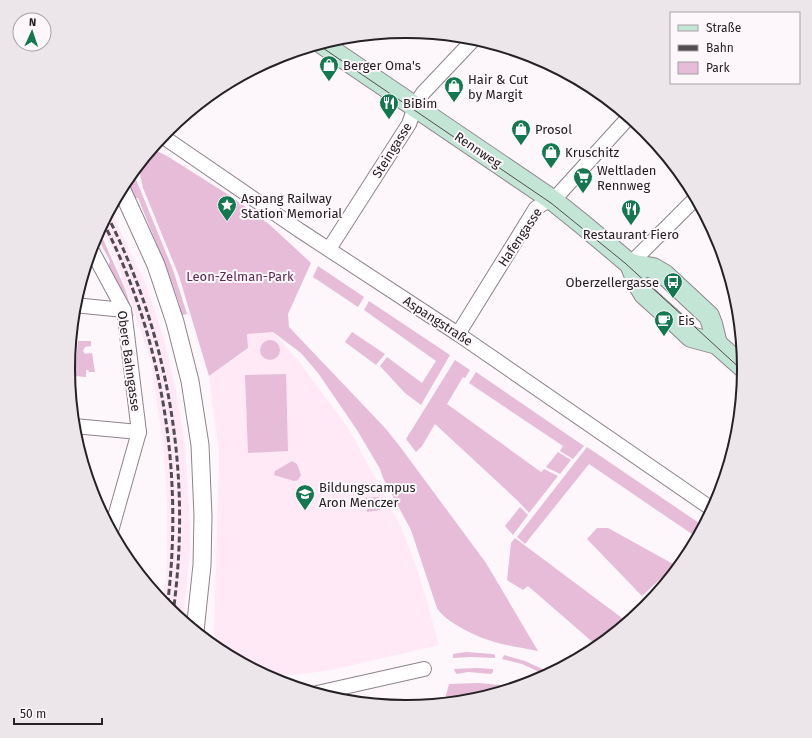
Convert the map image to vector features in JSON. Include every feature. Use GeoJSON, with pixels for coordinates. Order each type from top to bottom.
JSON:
{"type":"FeatureCollection","features":[{"type":"Feature","properties":{"kind":"main road","name":"Rennweg"},"geometry":{"type":"LineString","coordinates":[[327,47],[551,199],[581,222],[630,264],[638,284],[644,294],[691,337],[717,344],[737,361]]}},
{"type":"Feature","properties":{"kind":"main road"},"geometry":{"type":"LineString","coordinates":[[630,264],[653,268],[665,275],[709,316],[717,344]]}},
{"type":"Feature","properties":{"kind":"street","name":"Steingasse"},"geometry":{"type":"LineString","coordinates":[[329,249],[409,124],[422,93],[469,44]]}},
{"type":"Feature","properties":{"kind":"street","name":"Hafengasse"},"geometry":{"type":"LineString","coordinates":[[458,334],[536,208],[564,189],[625,121]]}},
{"type":"Feature","properties":{"kind":"street","name":"Aspangstraße"},"geometry":{"type":"LineString","coordinates":[[168,140],[458,334],[707,507]]}},
{"type":"Feature","properties":{"kind":"street"},"geometry":{"type":"LineString","coordinates":[[125,194],[156,265],[175,322],[190,381],[200,445],[203,516],[202,565],[196,625]]}},
{"type":"Feature","properties":{"kind":"street"},"geometry":{"type":"LineString","coordinates":[[630,264],[692,202]]}},
{"type":"Feature","properties":{"kind":"street","name":"Obere Bahngasse"},"geometry":{"type":"LineString","coordinates":[[95,257],[124,310],[139,432]]}},
{"type":"Feature","properties":{"kind":"street"},"geometry":{"type":"LineString","coordinates":[[81,306],[124,310]]}},
{"type":"Feature","properties":{"kind":"street"},"geometry":{"type":"LineString","coordinates":[[80,427],[139,432],[113,523]]}},
{"type":"Feature","properties":{"kind":"street"},"geometry":{"type":"LineString","coordinates":[[327,691],[424,669]]}},
{"type":"Feature","properties":{"kind":"shaded area"},"geometry":{"type":"Polygon","coordinates":[[[113,216],[146,284],[163,336],[176,390],[185,445],[190,522],[190,553],[184,614],[164,594],[167,558],[167,500],[164,452],[151,361],[112,248],[104,234],[113,216]]]}},
{"type":"Feature","properties":{"kind":"shaded area","name":"Bildungscampus Aron Menczer"},"geometry":{"type":"Polygon","coordinates":[[[273,332],[298,360],[348,428],[401,527],[418,571],[439,645],[332,670],[295,675],[278,674],[240,656],[218,641],[214,635],[219,455],[209,376],[248,349],[246,334],[273,332]]]}},
{"type":"Feature","properties":{"kind":"green space","name":"Leon-Zelman-Park"},"geometry":{"type":"Polygon","coordinates":[[[157,151],[232,197],[270,225],[311,263],[288,314],[289,327],[386,429],[401,448],[486,563],[538,651],[487,640],[468,632],[452,622],[439,611],[411,530],[383,478],[380,469],[357,430],[318,373],[301,353],[273,332],[247,334],[248,348],[209,376],[179,276],[143,188],[140,172],[157,151]]]}},
{"type":"Feature","properties":{"kind":"green space"},"geometry":{"type":"Polygon","coordinates":[[[136,178],[173,270],[187,314],[183,315],[179,313],[178,307],[180,306],[166,266],[164,266],[162,257],[138,198],[134,198],[130,187],[136,178]]]}},
{"type":"Feature","properties":{"kind":"green space"},"geometry":{"type":"Polygon","coordinates":[[[102,237],[125,289],[134,316],[128,317],[108,268],[110,261],[100,242],[102,237]]]}},
{"type":"Feature","properties":{"kind":"green space"},"geometry":{"type":"Polygon","coordinates":[[[318,266],[364,297],[358,307],[313,277],[318,266]]]}},
{"type":"Feature","properties":{"kind":"green space"},"geometry":{"type":"Polygon","coordinates":[[[369,301],[450,355],[421,405],[405,393],[380,366],[387,357],[422,383],[436,361],[364,310],[369,301]]]}},
{"type":"Feature","properties":{"kind":"green space"},"geometry":{"type":"Polygon","coordinates":[[[352,332],[385,354],[376,365],[345,342],[352,332]]]}},
{"type":"Feature","properties":{"kind":"green space"},"geometry":{"type":"Polygon","coordinates":[[[270,340],[277,343],[280,350],[277,357],[270,360],[263,357],[260,350],[263,343],[270,340]]]}},
{"type":"Feature","properties":{"kind":"green space"},"geometry":{"type":"Polygon","coordinates":[[[78,341],[91,341],[91,346],[85,347],[83,351],[85,354],[92,353],[95,372],[89,372],[86,370],[86,377],[75,376],[78,341]]]}},
{"type":"Feature","properties":{"kind":"green space"},"geometry":{"type":"Polygon","coordinates":[[[455,360],[470,370],[465,378],[463,377],[447,404],[541,472],[544,469],[558,476],[529,513],[435,424],[422,446],[416,452],[406,439],[455,360]]]}},
{"type":"Feature","properties":{"kind":"green space"},"geometry":{"type":"Polygon","coordinates":[[[476,372],[584,446],[573,459],[560,451],[563,446],[469,383],[476,372]]]}},
{"type":"Feature","properties":{"kind":"green space"},"geometry":{"type":"Polygon","coordinates":[[[286,374],[288,451],[248,453],[245,375],[286,374]]]}},
{"type":"Feature","properties":{"kind":"green space"},"geometry":{"type":"Polygon","coordinates":[[[587,447],[699,523],[692,534],[589,464],[525,544],[517,537],[587,447]]]}},
{"type":"Feature","properties":{"kind":"green space"},"geometry":{"type":"Polygon","coordinates":[[[558,452],[571,460],[560,474],[546,467],[558,452]]]}},
{"type":"Feature","properties":{"kind":"green space"},"geometry":{"type":"Polygon","coordinates":[[[292,461],[297,464],[301,475],[298,480],[294,481],[274,475],[275,471],[292,461]]]}},
{"type":"Feature","properties":{"kind":"green space"},"geometry":{"type":"Polygon","coordinates":[[[379,497],[380,510],[367,512],[365,498],[379,497]]]}},
{"type":"Feature","properties":{"kind":"green space"},"geometry":{"type":"Polygon","coordinates":[[[520,507],[528,515],[513,535],[505,526],[520,507]]]}},
{"type":"Feature","properties":{"kind":"green space"},"geometry":{"type":"Polygon","coordinates":[[[597,528],[608,528],[674,564],[670,570],[642,596],[587,539],[597,528]]]}},
{"type":"Feature","properties":{"kind":"green space"},"geometry":{"type":"Polygon","coordinates":[[[515,538],[622,618],[608,632],[593,642],[528,586],[523,590],[507,580],[511,543],[515,538]]]}},
{"type":"Feature","properties":{"kind":"green space"},"geometry":{"type":"Polygon","coordinates":[[[466,652],[493,654],[495,655],[495,658],[453,658],[453,654],[466,652]]]}},
{"type":"Feature","properties":{"kind":"green space"},"geometry":{"type":"Polygon","coordinates":[[[504,655],[525,661],[544,670],[539,672],[522,664],[502,659],[504,655]]]}},
{"type":"Feature","properties":{"kind":"green space"},"geometry":{"type":"Polygon","coordinates":[[[454,669],[493,669],[493,672],[491,674],[468,672],[457,674],[454,669]]]}},
{"type":"Feature","properties":{"kind":"green space"},"geometry":{"type":"Polygon","coordinates":[[[478,683],[502,686],[471,694],[445,697],[449,684],[478,683]]]}},
{"type":"Feature","properties":{"kind":"tram line"},"geometry":{"type":"LineString","coordinates":[[323,48],[551,203],[625,263],[737,365]]}},
{"type":"Feature","properties":{"kind":"railway"},"geometry":{"type":"LineString","coordinates":[[110,221],[129,262],[147,310],[161,359],[171,409],[177,460],[180,511],[178,562],[174,605]]}},
{"type":"Feature","properties":{"kind":"railway"},"geometry":{"type":"LineString","coordinates":[[106,229],[124,267],[141,313],[155,361],[164,410],[170,460],[173,509],[172,559],[168,599]]}},
{"type":"Feature","properties":{"kind":"place","name":"Berger Oma's"},"geometry":{"type":"Point","coordinates":[329,82]}},
{"type":"Feature","properties":{"kind":"place","name":"Hair & Cut by Margit"},"geometry":{"type":"Point","coordinates":[454,103]}},
{"type":"Feature","properties":{"kind":"place","name":"BiBim"},"geometry":{"type":"Point","coordinates":[389,120]}},
{"type":"Feature","properties":{"kind":"place","name":"Prosol"},"geometry":{"type":"Point","coordinates":[521,146]}},
{"type":"Feature","properties":{"kind":"place","name":"Kruschitz"},"geometry":{"type":"Point","coordinates":[551,169]}},
{"type":"Feature","properties":{"kind":"place","name":"Weltladen Rennweg"},"geometry":{"type":"Point","coordinates":[583,194]}},
{"type":"Feature","properties":{"kind":"place","name":"Aspang Railway Station Memorial"},"geometry":{"type":"Point","coordinates":[227,222]}},
{"type":"Feature","properties":{"kind":"place","name":"Restaurant Fiero"},"geometry":{"type":"Point","coordinates":[631,226]}},
{"type":"Feature","properties":{"kind":"place","name":"Oberzellergasse"},"geometry":{"type":"Point","coordinates":[673,299]}},
{"type":"Feature","properties":{"kind":"place","name":"Eis"},"geometry":{"type":"Point","coordinates":[664,337]}},
{"type":"Feature","properties":{"kind":"place","name":"Bildungscampus Aron Menczer"},"geometry":{"type":"Point","coordinates":[305,511]}}]}
